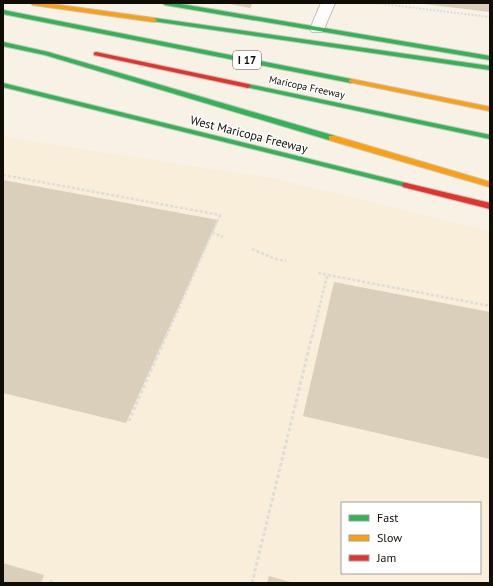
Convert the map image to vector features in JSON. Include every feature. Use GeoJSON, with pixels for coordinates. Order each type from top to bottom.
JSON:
{"type":"FeatureCollection","features":[{"type":"Feature","properties":{"kind":"main road"},"geometry":{"type":"LineString","coordinates":[[33,3],[490,68]]}},
{"type":"Feature","properties":{"kind":"main road"},"geometry":{"type":"LineString","coordinates":[[165,3],[490,58]]}},
{"type":"Feature","properties":{"kind":"main road","name":"Maricopa Freeway"},"geometry":{"type":"LineString","coordinates":[[3,12],[490,109]]}},
{"type":"Feature","properties":{"kind":"main road"},"geometry":{"type":"LineString","coordinates":[[3,35],[56,46]]}},
{"type":"Feature","properties":{"kind":"main road"},"geometry":{"type":"LineString","coordinates":[[3,44],[54,55],[490,185]]}},
{"type":"Feature","properties":{"kind":"main road","name":"Maricopa Freeway"},"geometry":{"type":"LineString","coordinates":[[87,52],[490,137]]}},
{"type":"Feature","properties":{"kind":"main road","name":"West Maricopa Freeway"},"geometry":{"type":"LineString","coordinates":[[3,85],[490,206]]}},
{"type":"Feature","properties":{"kind":"street"},"geometry":{"type":"LineString","coordinates":[[317,29],[328,3]]}},
{"type":"Feature","properties":{"kind":"path"},"geometry":{"type":"LineString","coordinates":[[374,3],[490,17]]}},
{"type":"Feature","properties":{"kind":"path"},"geometry":{"type":"LineString","coordinates":[[3,175],[220,215],[130,422]]}},
{"type":"Feature","properties":{"kind":"path"},"geometry":{"type":"LineString","coordinates":[[212,232],[223,237]]}},
{"type":"Feature","properties":{"kind":"path"},"geometry":{"type":"LineString","coordinates":[[252,249],[286,262]]}},
{"type":"Feature","properties":{"kind":"path"},"geometry":{"type":"LineString","coordinates":[[318,273],[327,276],[490,306]]}},
{"type":"Feature","properties":{"kind":"path"},"geometry":{"type":"LineString","coordinates":[[252,583],[327,276]]}},
{"type":"Feature","properties":{"kind":"shaded area"},"geometry":{"type":"Polygon","coordinates":[[[3,137],[271,178],[490,231],[490,583],[3,583],[3,137]]]}},
{"type":"Feature","properties":{"kind":"building"},"geometry":{"type":"Polygon","coordinates":[[[225,3],[253,3],[250,8],[225,3]]]}},
{"type":"Feature","properties":{"kind":"building"},"geometry":{"type":"Polygon","coordinates":[[[490,3],[490,12],[424,4],[490,3]]]}},
{"type":"Feature","properties":{"kind":"building"},"geometry":{"type":"Polygon","coordinates":[[[3,180],[218,220],[126,423],[3,393],[3,180]]]}},
{"type":"Feature","properties":{"kind":"building"},"geometry":{"type":"Polygon","coordinates":[[[334,282],[490,312],[490,459],[303,416],[334,282]]]}},
{"type":"Feature","properties":{"kind":"building"},"geometry":{"type":"Polygon","coordinates":[[[3,563],[44,575],[41,583],[3,583],[3,563]]]}},
{"type":"Feature","properties":{"kind":"building"},"geometry":{"type":"Polygon","coordinates":[[[269,576],[294,583],[267,583],[269,576]]]}},
{"type":"Feature","properties":{"kind":"traffic: fast"},"geometry":{"type":"LineString","coordinates":[[165,3],[490,58]]}},
{"type":"Feature","properties":{"kind":"traffic: fast"},"geometry":{"type":"LineString","coordinates":[[3,12],[351,81]]}},
{"type":"Feature","properties":{"kind":"traffic: fast"},"geometry":{"type":"LineString","coordinates":[[154,20],[490,68]]}},
{"type":"Feature","properties":{"kind":"traffic: fast"},"geometry":{"type":"LineString","coordinates":[[3,44],[46,53],[332,138]]}},
{"type":"Feature","properties":{"kind":"traffic: fast"},"geometry":{"type":"LineString","coordinates":[[3,85],[406,185]]}},
{"type":"Feature","properties":{"kind":"traffic: fast"},"geometry":{"type":"LineString","coordinates":[[248,86],[490,137]]}},
{"type":"Feature","properties":{"kind":"traffic: slow"},"geometry":{"type":"LineString","coordinates":[[33,3],[154,20]]}},
{"type":"Feature","properties":{"kind":"traffic: slow"},"geometry":{"type":"LineString","coordinates":[[351,81],[490,109]]}},
{"type":"Feature","properties":{"kind":"traffic: slow"},"geometry":{"type":"LineString","coordinates":[[332,138],[490,185]]}},
{"type":"Feature","properties":{"kind":"traffic: jam"},"geometry":{"type":"LineString","coordinates":[[96,54],[248,86]]}},
{"type":"Feature","properties":{"kind":"traffic: jam"},"geometry":{"type":"LineString","coordinates":[[406,185],[490,206]]}}]}
